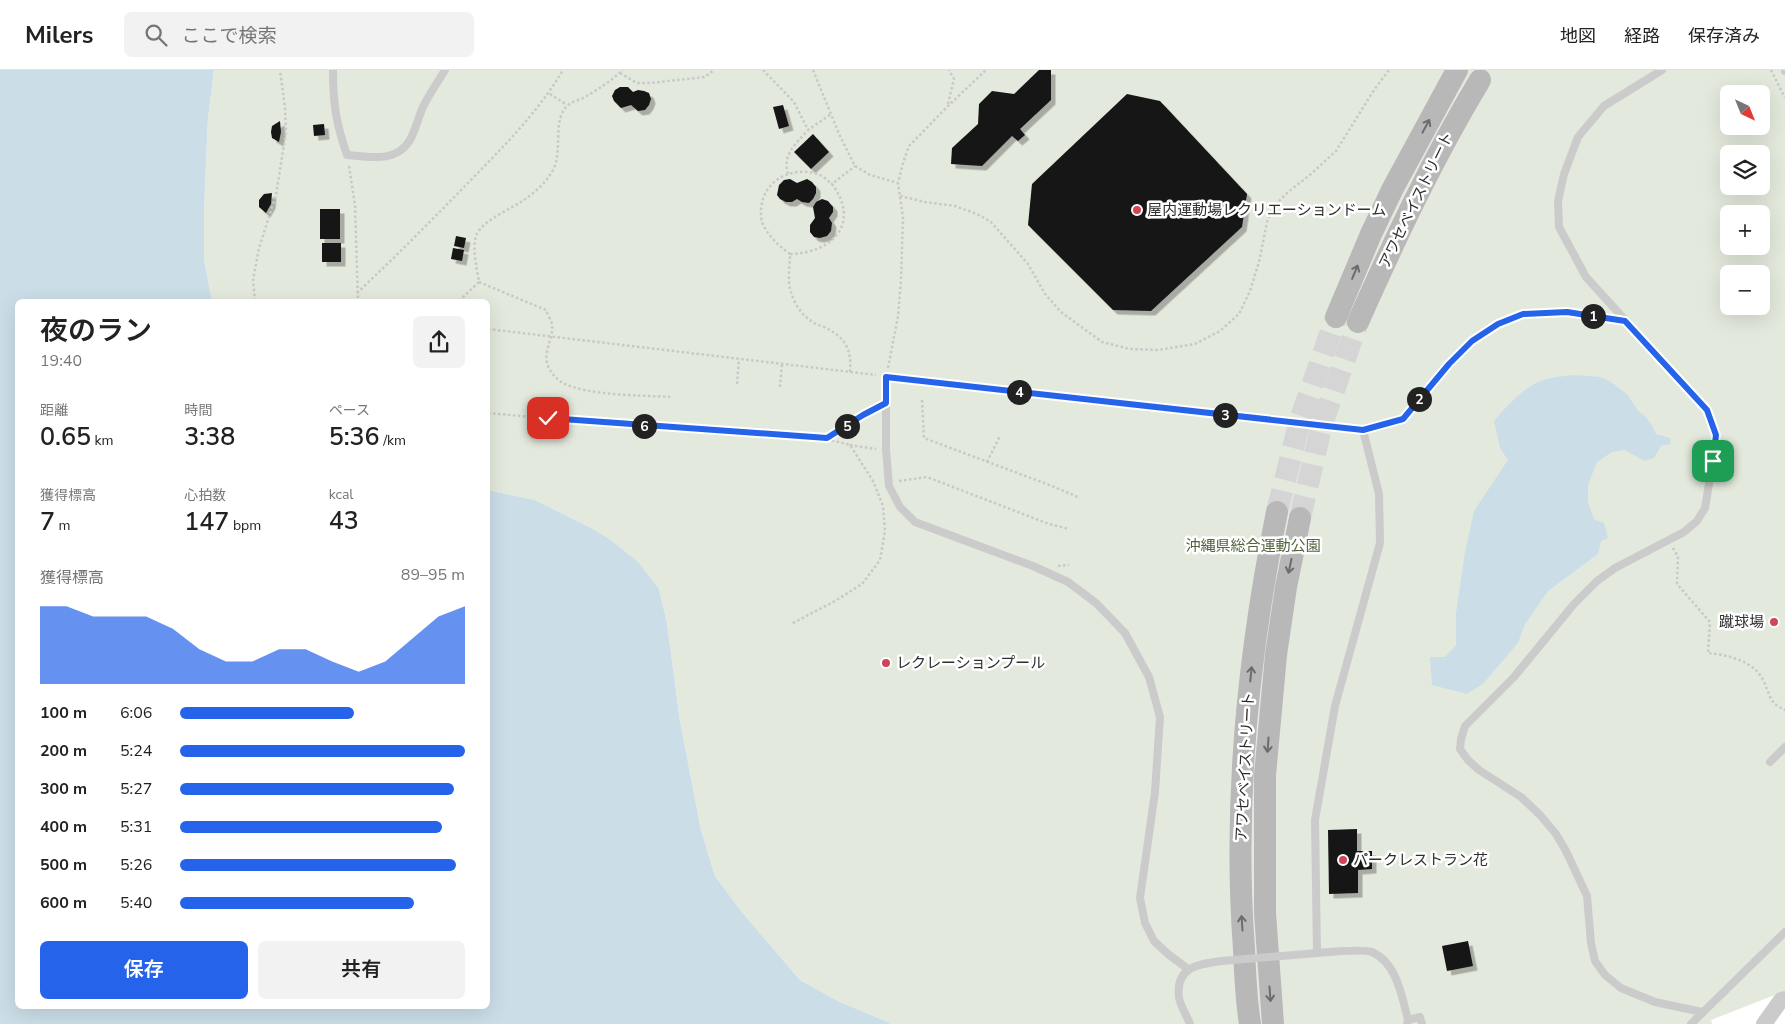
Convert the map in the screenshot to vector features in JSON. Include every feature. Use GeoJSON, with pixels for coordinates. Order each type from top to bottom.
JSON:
{"type":"FeatureCollection","features":[{"type":"Feature","properties":{"kind":"main road","name":"アワセベイストリート"},"geometry":{"type":"LineString","coordinates":[[1336,317],[1371,234],[1393,188],[1457,70]]}},
{"type":"Feature","properties":{"kind":"main road","name":"アワセベイストリート"},"geometry":{"type":"LineString","coordinates":[[1358,322],[1413,202],[1457,118],[1480,80]]}},
{"type":"Feature","properties":{"kind":"main road","name":"アワセベイストリート"},"geometry":{"type":"LineString","coordinates":[[1250,1024],[1241,912],[1242,772],[1260,605],[1277,512]]}},
{"type":"Feature","properties":{"kind":"main road","name":"アワセベイストリート"},"geometry":{"type":"LineString","coordinates":[[1274,1024],[1264,914],[1265,775],[1276,655],[1286,587],[1300,518]]}},
{"type":"Feature","properties":{"kind":"street"},"geometry":{"type":"LineString","coordinates":[[1764,1024],[1781,1000],[1785,999]]}},
{"type":"Feature","properties":{"kind":"lane"},"geometry":{"type":"LineString","coordinates":[[333,70],[337,127],[347,155],[371,158],[388,157],[401,151],[410,140],[423,107],[445,70]]}},
{"type":"Feature","properties":{"kind":"lane"},"geometry":{"type":"LineString","coordinates":[[1662,70],[1604,106],[1578,137],[1564,174],[1558,201],[1559,227],[1586,277],[1707,410],[1716,435],[1705,508],[1697,520],[1684,532],[1615,568],[1597,581],[1574,604],[1514,677],[1464,726],[1460,749],[1479,770],[1521,797],[1556,834],[1587,896],[1591,943],[1595,961],[1605,975],[1621,988],[1655,1002],[1702,1012]]}},
{"type":"Feature","properties":{"kind":"lane"},"geometry":{"type":"LineString","coordinates":[[1317,953],[1315,820],[1335,706],[1380,543],[1379,494],[1363,430],[1403,419],[1460,352],[1472,341],[1498,324],[1523,314],[1567,312],[1625,321]]}},
{"type":"Feature","properties":{"kind":"lane"},"geometry":{"type":"LineString","coordinates":[[886,377],[886,449],[889,486],[900,507],[915,522],[1033,566],[1068,582],[1096,603],[1124,633],[1149,677],[1160,717],[1155,792],[1140,898],[1145,923],[1154,941],[1188,969]]}},
{"type":"Feature","properties":{"kind":"lane"},"geometry":{"type":"LineString","coordinates":[[1770,762],[1785,747]]}},
{"type":"Feature","properties":{"kind":"lane"},"geometry":{"type":"LineString","coordinates":[[1691,1024],[1785,932]]}},
{"type":"Feature","properties":{"kind":"lane"},"geometry":{"type":"LineString","coordinates":[[1190,1024],[1180,999],[1181,979],[1188,969],[1200,964],[1317,953],[1371,951],[1385,962],[1398,982],[1408,1022],[1420,1017],[1422,1024]]}},
{"type":"Feature","properties":{"kind":"path"},"geometry":{"type":"LineString","coordinates":[[255,299],[254,280],[259,248],[276,195],[286,132],[280,70]]}},
{"type":"Feature","properties":{"kind":"path"},"geometry":{"type":"LineString","coordinates":[[358,293],[530,119],[549,94],[563,70]]}},
{"type":"Feature","properties":{"kind":"path"},"geometry":{"type":"LineString","coordinates":[[479,282],[476,238],[480,229],[525,200],[541,187],[554,169],[558,152],[560,117],[567,106],[597,90],[621,71],[637,83],[650,83],[705,77],[714,70]]}},
{"type":"Feature","properties":{"kind":"path"},"geometry":{"type":"LineString","coordinates":[[763,70],[794,102],[808,130]]}},
{"type":"Feature","properties":{"kind":"path"},"geometry":{"type":"LineString","coordinates":[[813,70],[855,166],[870,174],[898,184]]}},
{"type":"Feature","properties":{"kind":"path"},"geometry":{"type":"LineString","coordinates":[[948,106],[954,78],[949,70]]}},
{"type":"Feature","properties":{"kind":"path"},"geometry":{"type":"LineString","coordinates":[[886,377],[898,316],[901,281],[903,217],[898,184],[909,146],[986,70]]}},
{"type":"Feature","properties":{"kind":"path"},"geometry":{"type":"LineString","coordinates":[[900,196],[925,202],[956,206],[991,222],[1028,264],[1045,294],[1061,312],[1102,342],[1130,349],[1158,350],[1195,344],[1220,331],[1239,314],[1250,291],[1259,262],[1267,222],[1273,207],[1336,151],[1374,90],[1389,70]]}},
{"type":"Feature","properties":{"kind":"path"},"geometry":{"type":"LineString","coordinates":[[1771,70],[1785,98]]}},
{"type":"Feature","properties":{"kind":"path"},"geometry":{"type":"LineString","coordinates":[[549,94],[567,106]]}},
{"type":"Feature","properties":{"kind":"path"},"geometry":{"type":"LineString","coordinates":[[788,174],[785,164],[791,149],[808,130],[831,114]]}},
{"type":"Feature","properties":{"kind":"path"},"geometry":{"type":"LineString","coordinates":[[347,155],[355,205],[358,299]]}},
{"type":"Feature","properties":{"kind":"path"},"geometry":{"type":"LineString","coordinates":[[832,184],[855,166]]}},
{"type":"Feature","properties":{"kind":"path"},"geometry":{"type":"LineString","coordinates":[[798,171],[822,175],[832,184],[840,195],[844,206],[841,233],[818,249],[803,254],[790,254],[771,236],[762,221],[761,208],[765,192],[776,180],[798,171]]}},
{"type":"Feature","properties":{"kind":"path"},"geometry":{"type":"LineString","coordinates":[[790,254],[790,291],[799,310],[811,322],[838,336],[846,345],[851,358],[850,372]]}},
{"type":"Feature","properties":{"kind":"path"},"geometry":{"type":"LineString","coordinates":[[461,299],[479,282]]}},
{"type":"Feature","properties":{"kind":"path"},"geometry":{"type":"LineString","coordinates":[[479,282],[546,310],[552,324],[546,350],[547,363],[552,375],[563,383],[579,389],[670,397]]}},
{"type":"Feature","properties":{"kind":"path"},"geometry":{"type":"LineString","coordinates":[[490,329],[886,377],[1363,430]]}},
{"type":"Feature","properties":{"kind":"path"},"geometry":{"type":"LineString","coordinates":[[737,384],[738,359]]}},
{"type":"Feature","properties":{"kind":"path"},"geometry":{"type":"LineString","coordinates":[[780,387],[782,364]]}},
{"type":"Feature","properties":{"kind":"path"},"geometry":{"type":"LineString","coordinates":[[922,400],[924,438],[1080,498]]}},
{"type":"Feature","properties":{"kind":"path"},"geometry":{"type":"LineString","coordinates":[[827,438],[886,403]]}},
{"type":"Feature","properties":{"kind":"path"},"geometry":{"type":"LineString","coordinates":[[490,413],[609,424],[827,438],[850,445],[872,449],[886,449]]}},
{"type":"Feature","properties":{"kind":"path"},"geometry":{"type":"LineString","coordinates":[[987,462],[1000,436]]}},
{"type":"Feature","properties":{"kind":"path"},"geometry":{"type":"LineString","coordinates":[[791,624],[835,602],[862,584],[880,560],[885,531],[883,506],[873,481],[850,445]]}},
{"type":"Feature","properties":{"kind":"path"},"geometry":{"type":"LineString","coordinates":[[896,475],[898,487]]}},
{"type":"Feature","properties":{"kind":"path"},"geometry":{"type":"LineString","coordinates":[[897,481],[928,477],[1049,524],[1069,529]]}},
{"type":"Feature","properties":{"kind":"path"},"geometry":{"type":"LineString","coordinates":[[1669,540],[1678,556],[1677,584],[1710,622],[1708,653],[1726,655],[1751,665],[1762,679],[1767,694],[1778,707],[1785,710]]}},
{"type":"Feature","properties":{"kind":"path"},"geometry":{"type":"LineString","coordinates":[[1052,567],[1069,565]]}},
{"type":"Feature","properties":{"kind":"green space","name":"沖縄県総合運動公園"},"geometry":{"type":"Polygon","coordinates":[[[214,70],[1785,70],[1785,991],[1711,1020],[1712,1024],[891,1024],[840,1002],[800,980],[741,911],[715,876],[701,830],[680,721],[667,623],[659,589],[585,525],[535,500],[490,490],[490,299],[212,299],[204,259],[208,118],[214,70]]]}},
{"type":"Feature","properties":{"kind":"shaded area"},"geometry":{"type":"Polygon","coordinates":[[[0,70],[214,70],[208,118],[204,212],[204,259],[212,299],[15,299],[15,1009],[490,1009],[490,490],[535,500],[608,538],[638,562],[659,589],[667,623],[680,721],[701,830],[715,876],[741,911],[800,980],[840,1002],[891,1024],[0,1024],[0,70]]]}},
{"type":"Feature","properties":{"kind":"shaded area"},"geometry":{"type":"Polygon","coordinates":[[[1560,376],[1600,377],[1611,382],[1628,395],[1638,411],[1651,424],[1656,434],[1670,438],[1671,444],[1661,446],[1654,458],[1644,461],[1625,450],[1612,452],[1597,462],[1588,485],[1588,503],[1594,519],[1604,523],[1608,538],[1601,541],[1598,554],[1548,591],[1525,624],[1518,643],[1483,684],[1467,694],[1432,685],[1430,657],[1445,657],[1456,645],[1456,613],[1465,552],[1474,511],[1508,460],[1500,448],[1494,421],[1506,407],[1534,384],[1560,376]]]}},
{"type":"Feature","properties":{"kind":"building"},"geometry":{"type":"Polygon","coordinates":[[[1039,70],[1051,70],[1051,100],[1020,129],[1025,135],[1018,141],[1012,136],[982,166],[951,164],[952,148],[978,124],[979,104],[992,91],[1014,94],[1039,70]]]}},
{"type":"Feature","properties":{"kind":"building"},"geometry":{"type":"Polygon","coordinates":[[[620,87],[628,87],[633,92],[638,90],[649,93],[651,99],[649,105],[645,110],[638,111],[631,105],[621,108],[612,96],[615,90],[620,87]]]}},
{"type":"Feature","properties":{"kind":"building","name":"屋内運動場レクリエーションドーム"},"geometry":{"type":"Polygon","coordinates":[[[1127,94],[1160,101],[1247,194],[1242,227],[1151,311],[1113,310],[1028,225],[1032,184],[1127,94]]]}},
{"type":"Feature","properties":{"kind":"building"},"geometry":{"type":"Polygon","coordinates":[[[783,105],[789,126],[779,129],[773,107],[783,105]]]}},
{"type":"Feature","properties":{"kind":"building"},"geometry":{"type":"Polygon","coordinates":[[[280,121],[281,132],[279,142],[272,138],[271,132],[272,126],[280,121]]]}},
{"type":"Feature","properties":{"kind":"building"},"geometry":{"type":"Polygon","coordinates":[[[324,124],[325,135],[314,136],[313,125],[324,124]]]}},
{"type":"Feature","properties":{"kind":"building"},"geometry":{"type":"Polygon","coordinates":[[[813,134],[829,152],[811,169],[794,152],[813,134]]]}},
{"type":"Feature","properties":{"kind":"building"},"geometry":{"type":"Polygon","coordinates":[[[790,179],[797,183],[807,179],[816,187],[816,193],[809,203],[797,199],[792,202],[786,202],[780,199],[777,195],[779,185],[784,180],[790,179]]]}},
{"type":"Feature","properties":{"kind":"building"},"geometry":{"type":"Polygon","coordinates":[[[272,193],[271,204],[266,213],[259,207],[259,200],[264,194],[272,193]]]}},
{"type":"Feature","properties":{"kind":"building"},"geometry":{"type":"Polygon","coordinates":[[[822,199],[828,201],[833,207],[833,212],[829,218],[832,223],[831,231],[827,236],[820,238],[814,237],[810,232],[810,225],[815,218],[813,207],[816,202],[822,199]]]}},
{"type":"Feature","properties":{"kind":"building"},"geometry":{"type":"Polygon","coordinates":[[[320,209],[340,209],[340,239],[320,239],[320,209]]]}},
{"type":"Feature","properties":{"kind":"building"},"geometry":{"type":"Polygon","coordinates":[[[456,236],[466,238],[464,248],[454,246],[456,236]]]}},
{"type":"Feature","properties":{"kind":"building"},"geometry":{"type":"Polygon","coordinates":[[[322,243],[341,243],[341,262],[322,262],[322,243]]]}},
{"type":"Feature","properties":{"kind":"building"},"geometry":{"type":"Polygon","coordinates":[[[453,248],[464,250],[462,261],[451,259],[453,248]]]}},
{"type":"Feature","properties":{"kind":"building"},"geometry":{"type":"Polygon","coordinates":[[[1357,829],[1357,851],[1372,851],[1372,869],[1358,870],[1358,893],[1329,894],[1328,830],[1357,829]]]}},
{"type":"Feature","properties":{"kind":"building"},"geometry":{"type":"Polygon","coordinates":[[[1468,941],[1473,966],[1447,971],[1442,946],[1468,941]]]}},
{"type":"Feature","properties":{"kind":"tunnel"},"geometry":{"type":"LineString","coordinates":[[1277,512],[1300,420],[1336,317]]}},
{"type":"Feature","properties":{"kind":"tunnel"},"geometry":{"type":"LineString","coordinates":[[1300,518],[1322,424],[1358,322]]}},
{"type":"Feature","properties":{"kind":"place","name":"屋内運動場レクリエーションドーム"},"geometry":{"type":"Point","coordinates":[1137,210]}},
{"type":"Feature","properties":{"kind":"place","name":"蹴球場"},"geometry":{"type":"Point","coordinates":[1774,622]}},
{"type":"Feature","properties":{"kind":"place","name":"レクレーションプール"},"geometry":{"type":"Point","coordinates":[886,663]}},
{"type":"Feature","properties":{"kind":"place","name":"パークレストラン花"},"geometry":{"type":"Point","coordinates":[1343,860]}},
{"type":"Feature","properties":{"kind":"route"},"geometry":{"type":"LineString","coordinates":[[548,418],[609,424],[827,438],[886,403],[886,377],[1363,430],[1403,419],[1449,364],[1472,341],[1498,324],[1523,314],[1567,312],[1625,321],[1707,410],[1716,435],[1713,461]]}}]}
